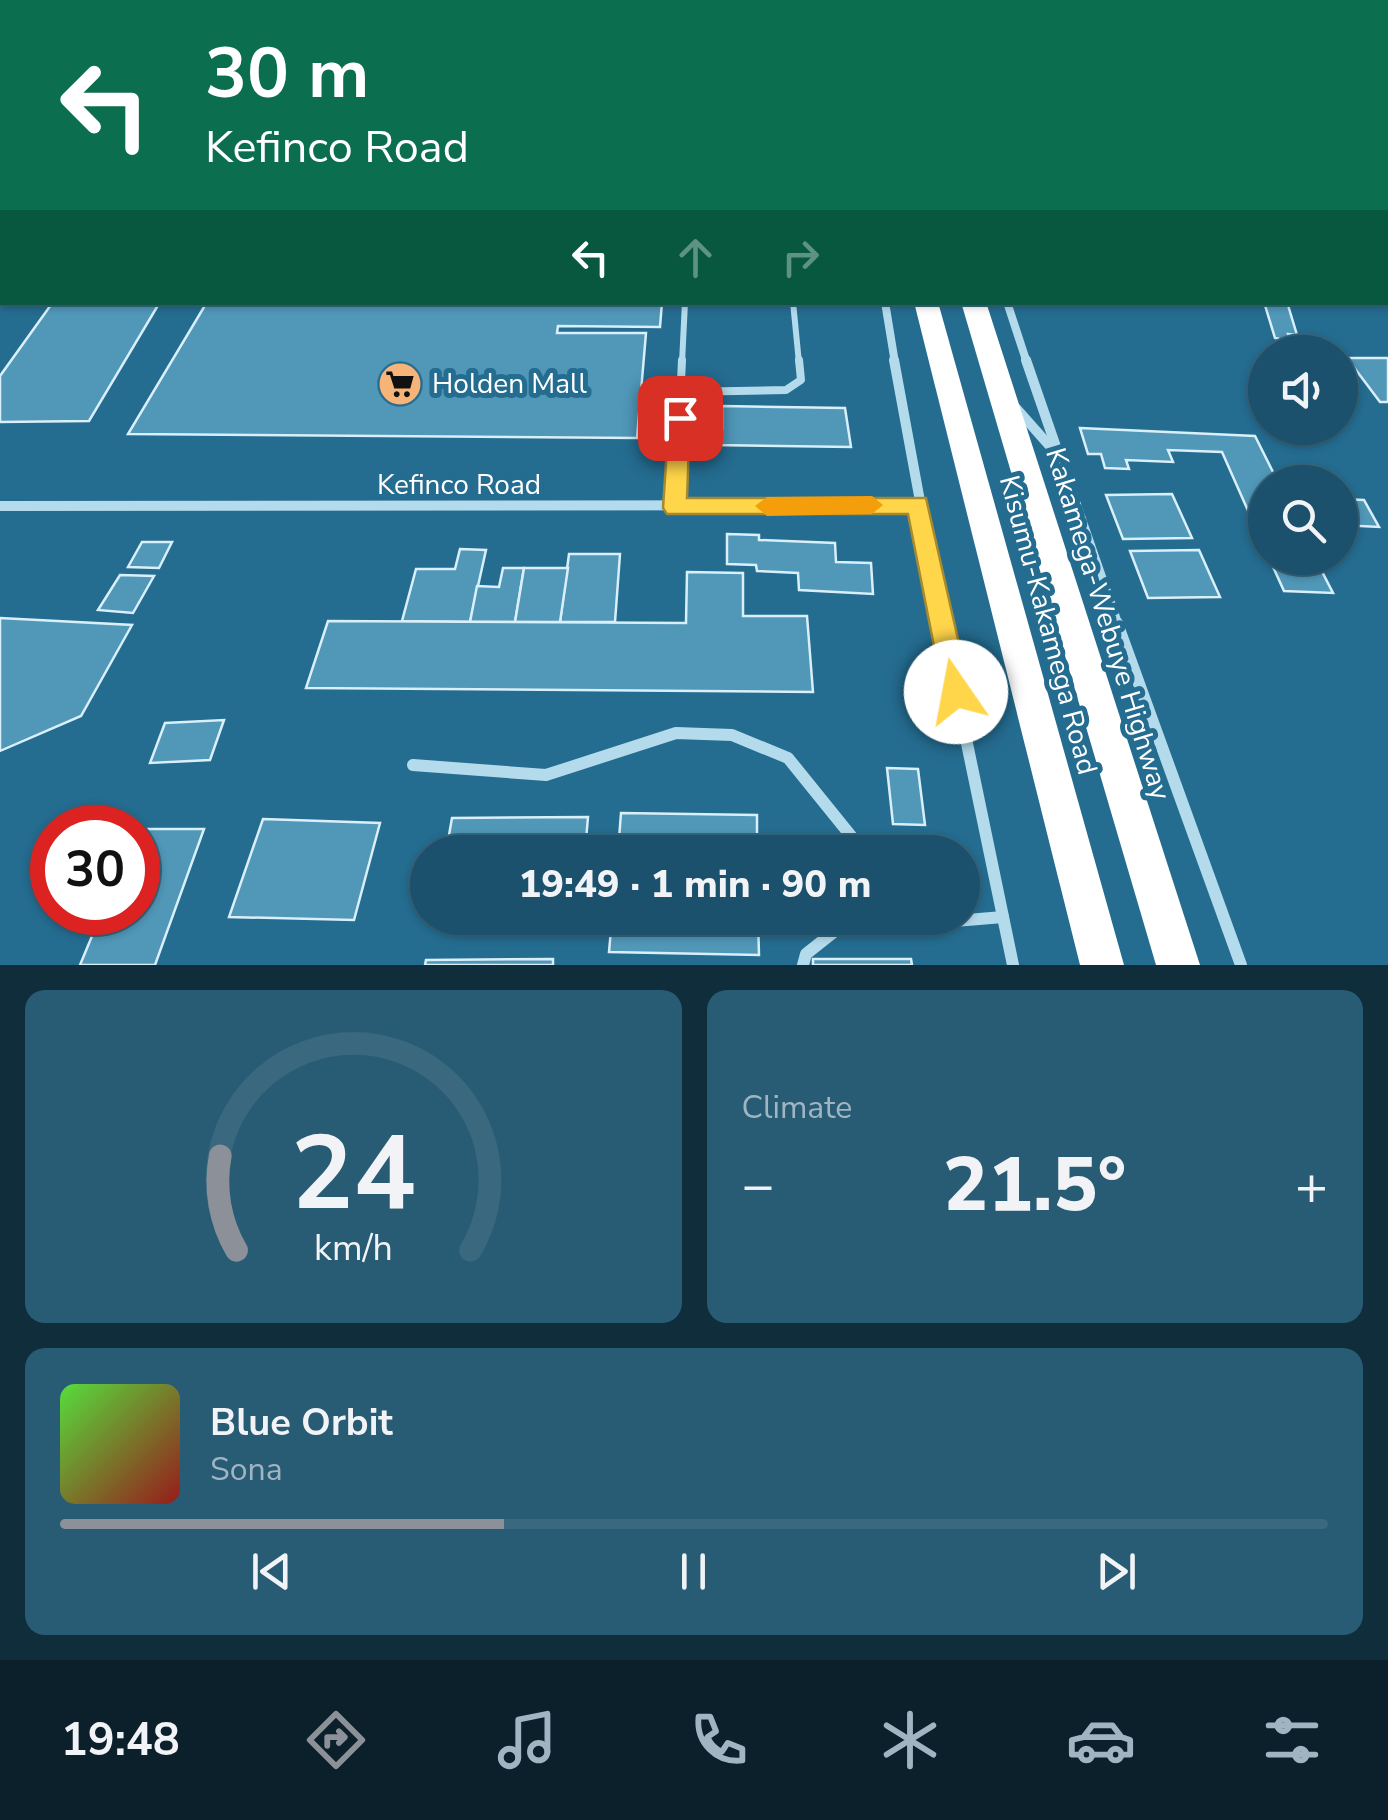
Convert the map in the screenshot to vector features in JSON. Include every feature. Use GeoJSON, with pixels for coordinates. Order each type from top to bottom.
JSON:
{"type":"FeatureCollection","features":[{"type":"Feature","properties":{"kind":"highway","name":"Kisumu-Kakamega Road"},"geometry":{"type":"LineString","coordinates":[[927,305],[1102,965]]}},
{"type":"Feature","properties":{"kind":"highway","name":"Kakamega-Webuye Highway"},"geometry":{"type":"LineString","coordinates":[[974,305],[1178,965]]}},
{"type":"Feature","properties":{"kind":"street"},"geometry":{"type":"LineString","coordinates":[[885,305],[918,505],[1013,965]]}},
{"type":"Feature","properties":{"kind":"street"},"geometry":{"type":"LineString","coordinates":[[1007,305],[1241,965]]}},
{"type":"Feature","properties":{"kind":"street"},"geometry":{"type":"LineString","coordinates":[[998,389],[1058,455]]}},
{"type":"Feature","properties":{"kind":"street","name":"Kefinco Road"},"geometry":{"type":"LineString","coordinates":[[0,506],[918,505]]}},
{"type":"Feature","properties":{"kind":"street"},"geometry":{"type":"LineString","coordinates":[[413,764],[546,775],[605,760],[676,734],[732,735],[788,758],[850,835]]}},
{"type":"Feature","properties":{"kind":"street"},"geometry":{"type":"LineString","coordinates":[[980,918],[1003,917]]}},
{"type":"Feature","properties":{"kind":"street"},"geometry":{"type":"LineString","coordinates":[[803,965],[806,954],[830,935]]}},
{"type":"Feature","properties":{"kind":"lane"},"geometry":{"type":"LineString","coordinates":[[675,508],[685,305]]}},
{"type":"Feature","properties":{"kind":"lane"},"geometry":{"type":"LineString","coordinates":[[681,392],[786,390],[795,386],[801,380],[793,305]]}},
{"type":"Feature","properties":{"kind":"building"},"geometry":{"type":"Polygon","coordinates":[[[51,305],[158,305],[89,421],[0,422],[0,376],[51,305]]]}},
{"type":"Feature","properties":{"kind":"building","name":"Holden Mall"},"geometry":{"type":"Polygon","coordinates":[[[205,305],[662,305],[660,327],[558,326],[557,333],[646,333],[637,438],[128,434],[205,305]]]}},
{"type":"Feature","properties":{"kind":"building"},"geometry":{"type":"Polygon","coordinates":[[[1265,305],[1288,305],[1297,335],[1274,335],[1265,305]]]}},
{"type":"Feature","properties":{"kind":"building"},"geometry":{"type":"Polygon","coordinates":[[[1358,358],[1388,358],[1388,402],[1380,402],[1358,373],[1358,358]]]}},
{"type":"Feature","properties":{"kind":"building"},"geometry":{"type":"Polygon","coordinates":[[[722,406],[845,408],[851,447],[711,445],[712,429],[722,429],[722,406]]]}},
{"type":"Feature","properties":{"kind":"building"},"geometry":{"type":"Polygon","coordinates":[[[1080,428],[1248,436],[1248,445],[1260,445],[1270,465],[1248,465],[1248,511],[1222,452],[1168,450],[1173,462],[1126,460],[1129,469],[1105,468],[1101,454],[1088,454],[1080,428]]]}},
{"type":"Feature","properties":{"kind":"building"},"geometry":{"type":"Polygon","coordinates":[[[1172,494],[1192,538],[1123,539],[1106,495],[1172,494]]]}},
{"type":"Feature","properties":{"kind":"building"},"geometry":{"type":"Polygon","coordinates":[[[1358,500],[1364,500],[1379,527],[1358,526],[1358,500]]]}},
{"type":"Feature","properties":{"kind":"building"},"geometry":{"type":"Polygon","coordinates":[[[727,534],[759,535],[759,540],[835,543],[836,562],[871,563],[873,594],[799,590],[798,573],[757,571],[756,565],[727,564],[727,534]]]}},
{"type":"Feature","properties":{"kind":"building"},"geometry":{"type":"Polygon","coordinates":[[[142,542],[172,542],[159,568],[128,567],[142,542]]]}},
{"type":"Feature","properties":{"kind":"building"},"geometry":{"type":"Polygon","coordinates":[[[460,549],[486,550],[470,622],[402,621],[416,569],[455,569],[460,549]]]}},
{"type":"Feature","properties":{"kind":"building"},"geometry":{"type":"Polygon","coordinates":[[[1199,550],[1220,597],[1148,598],[1130,551],[1199,550]]]}},
{"type":"Feature","properties":{"kind":"building"},"geometry":{"type":"Polygon","coordinates":[[[569,554],[620,554],[615,622],[560,622],[569,554]]]}},
{"type":"Feature","properties":{"kind":"building"},"geometry":{"type":"Polygon","coordinates":[[[503,568],[524,568],[515,622],[470,622],[477,586],[499,587],[503,568]]]}},
{"type":"Feature","properties":{"kind":"building"},"geometry":{"type":"Polygon","coordinates":[[[524,568],[568,568],[560,622],[515,622],[524,568]]]}},
{"type":"Feature","properties":{"kind":"building"},"geometry":{"type":"Polygon","coordinates":[[[687,572],[743,573],[743,616],[807,616],[813,692],[306,688],[328,621],[686,623],[687,572]]]}},
{"type":"Feature","properties":{"kind":"building"},"geometry":{"type":"Polygon","coordinates":[[[120,575],[154,576],[133,613],[98,610],[120,575]]]}},
{"type":"Feature","properties":{"kind":"building"},"geometry":{"type":"Polygon","coordinates":[[[1277,575],[1324,575],[1333,593],[1284,591],[1277,575]]]}},
{"type":"Feature","properties":{"kind":"building"},"geometry":{"type":"Polygon","coordinates":[[[0,618],[132,625],[81,716],[0,751],[0,618]]]}},
{"type":"Feature","properties":{"kind":"building"},"geometry":{"type":"Polygon","coordinates":[[[224,720],[210,760],[150,763],[165,723],[224,720]]]}},
{"type":"Feature","properties":{"kind":"building"},"geometry":{"type":"Polygon","coordinates":[[[887,768],[918,769],[925,825],[893,824],[887,768]]]}},
{"type":"Feature","properties":{"kind":"building"},"geometry":{"type":"Polygon","coordinates":[[[621,813],[757,815],[757,835],[619,835],[621,813]]]}},
{"type":"Feature","properties":{"kind":"building"},"geometry":{"type":"Polygon","coordinates":[[[588,817],[586,835],[449,835],[452,818],[588,817]]]}},
{"type":"Feature","properties":{"kind":"building"},"geometry":{"type":"Polygon","coordinates":[[[263,819],[380,823],[354,920],[229,917],[263,819]]]}},
{"type":"Feature","properties":{"kind":"building"},"geometry":{"type":"Polygon","coordinates":[[[160,829],[204,829],[155,965],[80,965],[92,935],[160,935],[160,829]]]}},
{"type":"Feature","properties":{"kind":"building"},"geometry":{"type":"Polygon","coordinates":[[[610,935],[758,935],[759,955],[609,952],[610,935]]]}},
{"type":"Feature","properties":{"kind":"building"},"geometry":{"type":"Polygon","coordinates":[[[553,959],[553,965],[425,965],[426,960],[553,959]]]}},
{"type":"Feature","properties":{"kind":"building"},"geometry":{"type":"Polygon","coordinates":[[[813,959],[911,959],[912,965],[813,965],[813,959]]]}},
{"type":"Feature","properties":{"kind":"slow traffic"},"geometry":{"type":"LineString","coordinates":[[767,506],[872,505]]}},
{"type":"Feature","properties":{"kind":"place","name":"Holden Mall"},"geometry":{"type":"Point","coordinates":[400,384]}},
{"type":"Feature","properties":{"kind":"route"},"geometry":{"type":"LineString","coordinates":[[680,418],[675,508],[918,505],[956,692]]}}]}
